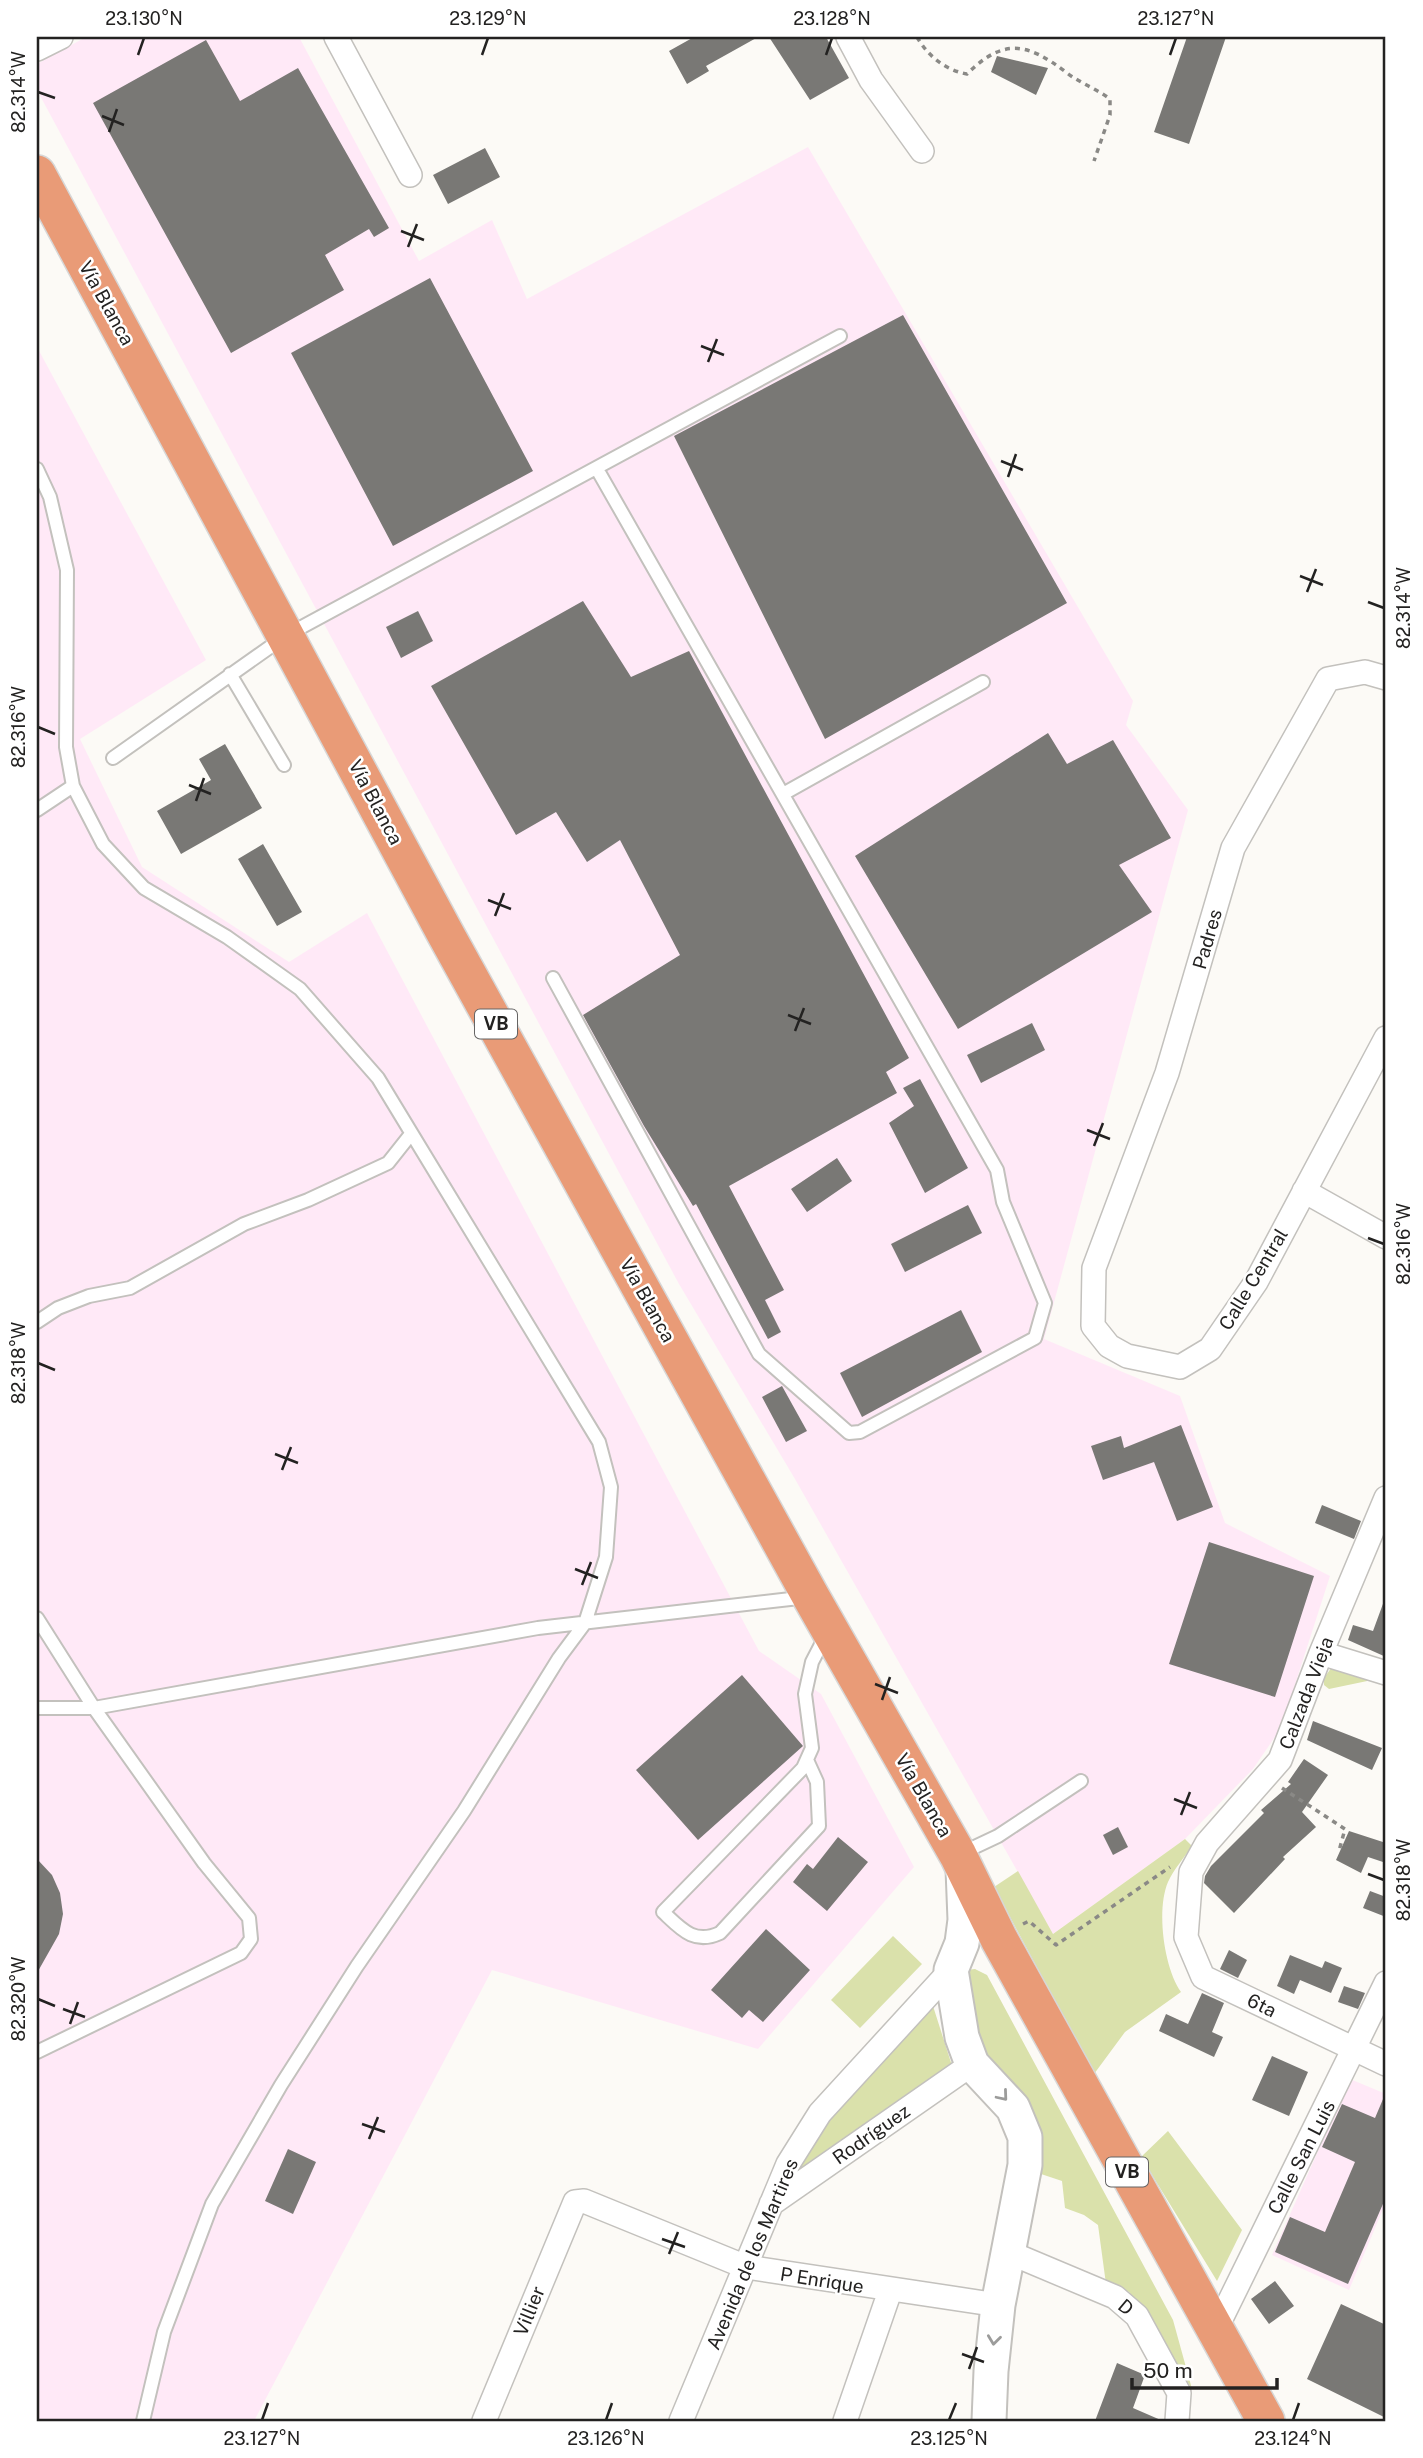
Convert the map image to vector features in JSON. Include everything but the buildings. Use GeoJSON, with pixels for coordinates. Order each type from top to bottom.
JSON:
{"type":"FeatureCollection","features":[{"type":"Feature","properties":{"kind":"main road","name":"Vía Blanca"},"geometry":{"type":"LineString","coordinates":[[37,174],[445,933],[811,1597],[960,1862],[1014,1930],[1214,2331],[1269,2416]]}},
{"type":"Feature","properties":{"kind":"street"},"geometry":{"type":"LineString","coordinates":[[37,49],[61,37]]}},
{"type":"Feature","properties":{"kind":"street"},"geometry":{"type":"LineString","coordinates":[[336,37],[410,175]]}},
{"type":"Feature","properties":{"kind":"street"},"geometry":{"type":"LineString","coordinates":[[848,37],[871,80],[922,151]]}},
{"type":"Feature","properties":{"kind":"street","name":"Padres"},"geometry":{"type":"LineString","coordinates":[[1094,1268],[1167,1073],[1233,848],[1328,679],[1365,672],[1386,678]]}},
{"type":"Feature","properties":{"kind":"street","name":"Calle Central"},"geometry":{"type":"LineString","coordinates":[[1094,1268],[1093,1326],[1109,1346],[1127,1356],[1180,1367],[1210,1349],[1256,1282],[1386,1038]]}},
{"type":"Feature","properties":{"kind":"street"},"geometry":{"type":"LineString","coordinates":[[1304,1191],[1386,1237]]}},
{"type":"Feature","properties":{"kind":"street","name":"Calzada Vieja"},"geometry":{"type":"LineString","coordinates":[[1186,1908],[1191,1872],[1207,1843],[1267,1777],[1289,1740],[1321,1653],[1386,1498]]}},
{"type":"Feature","properties":{"kind":"street"},"geometry":{"type":"LineString","coordinates":[[1321,1653],[1386,1673]]}},
{"type":"Feature","properties":{"kind":"street"},"geometry":{"type":"LineString","coordinates":[[960,1862],[965,1920],[962,1943],[951,1970],[962,2038],[972,2064],[1013,2108],[1025,2137],[1025,2165],[998,2305],[990,2371],[989,2421]]}},
{"type":"Feature","properties":{"kind":"street","name":"6ta"},"geometry":{"type":"LineString","coordinates":[[1186,1908],[1185,1937],[1203,1977],[1386,2064]]}},
{"type":"Feature","properties":{"kind":"street"},"geometry":{"type":"LineString","coordinates":[[951,1970],[1014,1930]]}},
{"type":"Feature","properties":{"kind":"street","name":"Avenida de los Martires"},"geometry":{"type":"LineString","coordinates":[[681,2421],[788,2164],[820,2113],[951,1970]]}},
{"type":"Feature","properties":{"kind":"street","name":"Calle San Luis"},"geometry":{"type":"LineString","coordinates":[[1214,2331],[1386,1983]]}},
{"type":"Feature","properties":{"kind":"street","name":"Rodríguez"},"geometry":{"type":"LineString","coordinates":[[771,2204],[972,2064]]}},
{"type":"Feature","properties":{"kind":"street","name":"P Enrique"},"geometry":{"type":"LineString","coordinates":[[575,2202],[584,2201],[746,2267],[890,2291],[998,2305]]}},
{"type":"Feature","properties":{"kind":"street","name":"Villier"},"geometry":{"type":"LineString","coordinates":[[484,2421],[575,2202]]}},
{"type":"Feature","properties":{"kind":"street","name":"D"},"geometry":{"type":"LineString","coordinates":[[1008,2252],[1115,2297],[1137,2316],[1179,2393],[1177,2421]]}},
{"type":"Feature","properties":{"kind":"street"},"geometry":{"type":"LineString","coordinates":[[845,2421],[890,2291]]}},
{"type":"Feature","properties":{"kind":"lane"},"geometry":{"type":"LineString","coordinates":[[113,758],[287,635],[840,336]]}},
{"type":"Feature","properties":{"kind":"lane"},"geometry":{"type":"LineString","coordinates":[[37,469],[50,497],[67,570],[64,734],[73,786],[103,844],[144,888],[227,937],[300,989],[377,1078],[599,1442],[611,1487],[606,1557],[585,1623],[559,1658],[464,1811],[357,1966],[281,2085],[212,2204],[164,2332],[143,2421]]}},
{"type":"Feature","properties":{"kind":"lane"},"geometry":{"type":"LineString","coordinates":[[553,978],[759,1354],[849,1433],[860,1432],[1035,1338],[1045,1303],[1003,1202],[997,1170],[597,469]]}},
{"type":"Feature","properties":{"kind":"lane"},"geometry":{"type":"LineString","coordinates":[[230,674],[284,765]]}},
{"type":"Feature","properties":{"kind":"lane"},"geometry":{"type":"LineString","coordinates":[[783,794],[983,682]]}},
{"type":"Feature","properties":{"kind":"lane"},"geometry":{"type":"LineString","coordinates":[[37,810],[73,786]]}},
{"type":"Feature","properties":{"kind":"lane"},"geometry":{"type":"LineString","coordinates":[[37,1322],[58,1308],[89,1296],[130,1288],[244,1224],[308,1200],[387,1163],[411,1133]]}},
{"type":"Feature","properties":{"kind":"lane"},"geometry":{"type":"LineString","coordinates":[[37,1708],[93,1708],[538,1628],[811,1597]]}},
{"type":"Feature","properties":{"kind":"lane"},"geometry":{"type":"LineString","coordinates":[[37,1618],[93,1708],[204,1863],[249,1918],[251,1939],[241,1953],[37,2052]]}},
{"type":"Feature","properties":{"kind":"lane"},"geometry":{"type":"LineString","coordinates":[[807,1760],[817,1782],[820,1826],[720,1933],[707,1940],[688,1936],[663,1912],[803,1768],[807,1760],[813,1748],[804,1694],[811,1662],[829,1629]]}},
{"type":"Feature","properties":{"kind":"lane"},"geometry":{"type":"LineString","coordinates":[[960,1862],[1080,1781]]}},
{"type":"Feature","properties":{"kind":"path"},"geometry":{"type":"LineString","coordinates":[[917,37],[924,48],[950,71],[967,74],[985,56],[1008,47],[1031,51],[1054,61],[1069,75],[1110,99],[1110,115],[1094,161]]}},
{"type":"Feature","properties":{"kind":"path"},"geometry":{"type":"LineString","coordinates":[[1267,1777],[1345,1829],[1339,1851]]}},
{"type":"Feature","properties":{"kind":"path"},"geometry":{"type":"LineString","coordinates":[[1014,1930],[1056,1945],[1207,1843]]}},
{"type":"Feature","properties":{"kind":"shaded area"},"geometry":{"type":"Polygon","coordinates":[[[86,37],[299,37],[419,261],[492,220],[527,299],[808,147],[1133,701],[1126,725],[1188,810],[1044,1339],[1180,1396],[1225,1523],[1330,1576],[1281,1728],[1253,1769],[1185,1839],[1053,1934],[795,1479],[679,1284],[37,90],[37,64],[86,37]]]}},
{"type":"Feature","properties":{"kind":"shaded area"},"geometry":{"type":"Polygon","coordinates":[[[37,347],[206,660],[80,739],[142,867],[289,962],[367,913],[759,1651],[821,1694],[914,1867],[758,2049],[492,1970],[254,2421],[37,2421],[37,347]]]}},
{"type":"Feature","properties":{"kind":"shaded area"},"geometry":{"type":"Polygon","coordinates":[[[1350,2079],[1386,2094],[1386,2202],[1349,2290],[1272,2255],[1350,2079]]]}},
{"type":"Feature","properties":{"kind":"green space"},"geometry":{"type":"Polygon","coordinates":[[[1334,1664],[1372,1680],[1329,1689],[1324,1685],[1324,1678],[1334,1664]]]}},
{"type":"Feature","properties":{"kind":"green space"},"geometry":{"type":"Polygon","coordinates":[[[1185,1839],[1192,1846],[1168,1882],[1164,1894],[1162,1923],[1170,1969],[1181,1992],[1125,2032],[1094,2074],[994,1887],[1018,1871],[1053,1934],[1185,1839]]]}},
{"type":"Feature","properties":{"kind":"green space"},"geometry":{"type":"Polygon","coordinates":[[[893,1936],[922,1964],[860,2028],[831,2000],[893,1936]]]}},
{"type":"Feature","properties":{"kind":"green space"},"geometry":{"type":"Polygon","coordinates":[[[975,1969],[987,1975],[1173,2320],[1192,2389],[1129,2292],[1106,2284],[1098,2225],[1084,2215],[1065,2208],[1062,2181],[1035,2172],[981,2062],[966,1970],[975,1969]]]}},
{"type":"Feature","properties":{"kind":"green space"},"geometry":{"type":"Polygon","coordinates":[[[933,2006],[954,2072],[784,2188],[818,2130],[933,2006]]]}},
{"type":"Feature","properties":{"kind":"green space"},"geometry":{"type":"Polygon","coordinates":[[[1168,2131],[1242,2230],[1217,2281],[1141,2157],[1168,2131]]]}}]}
